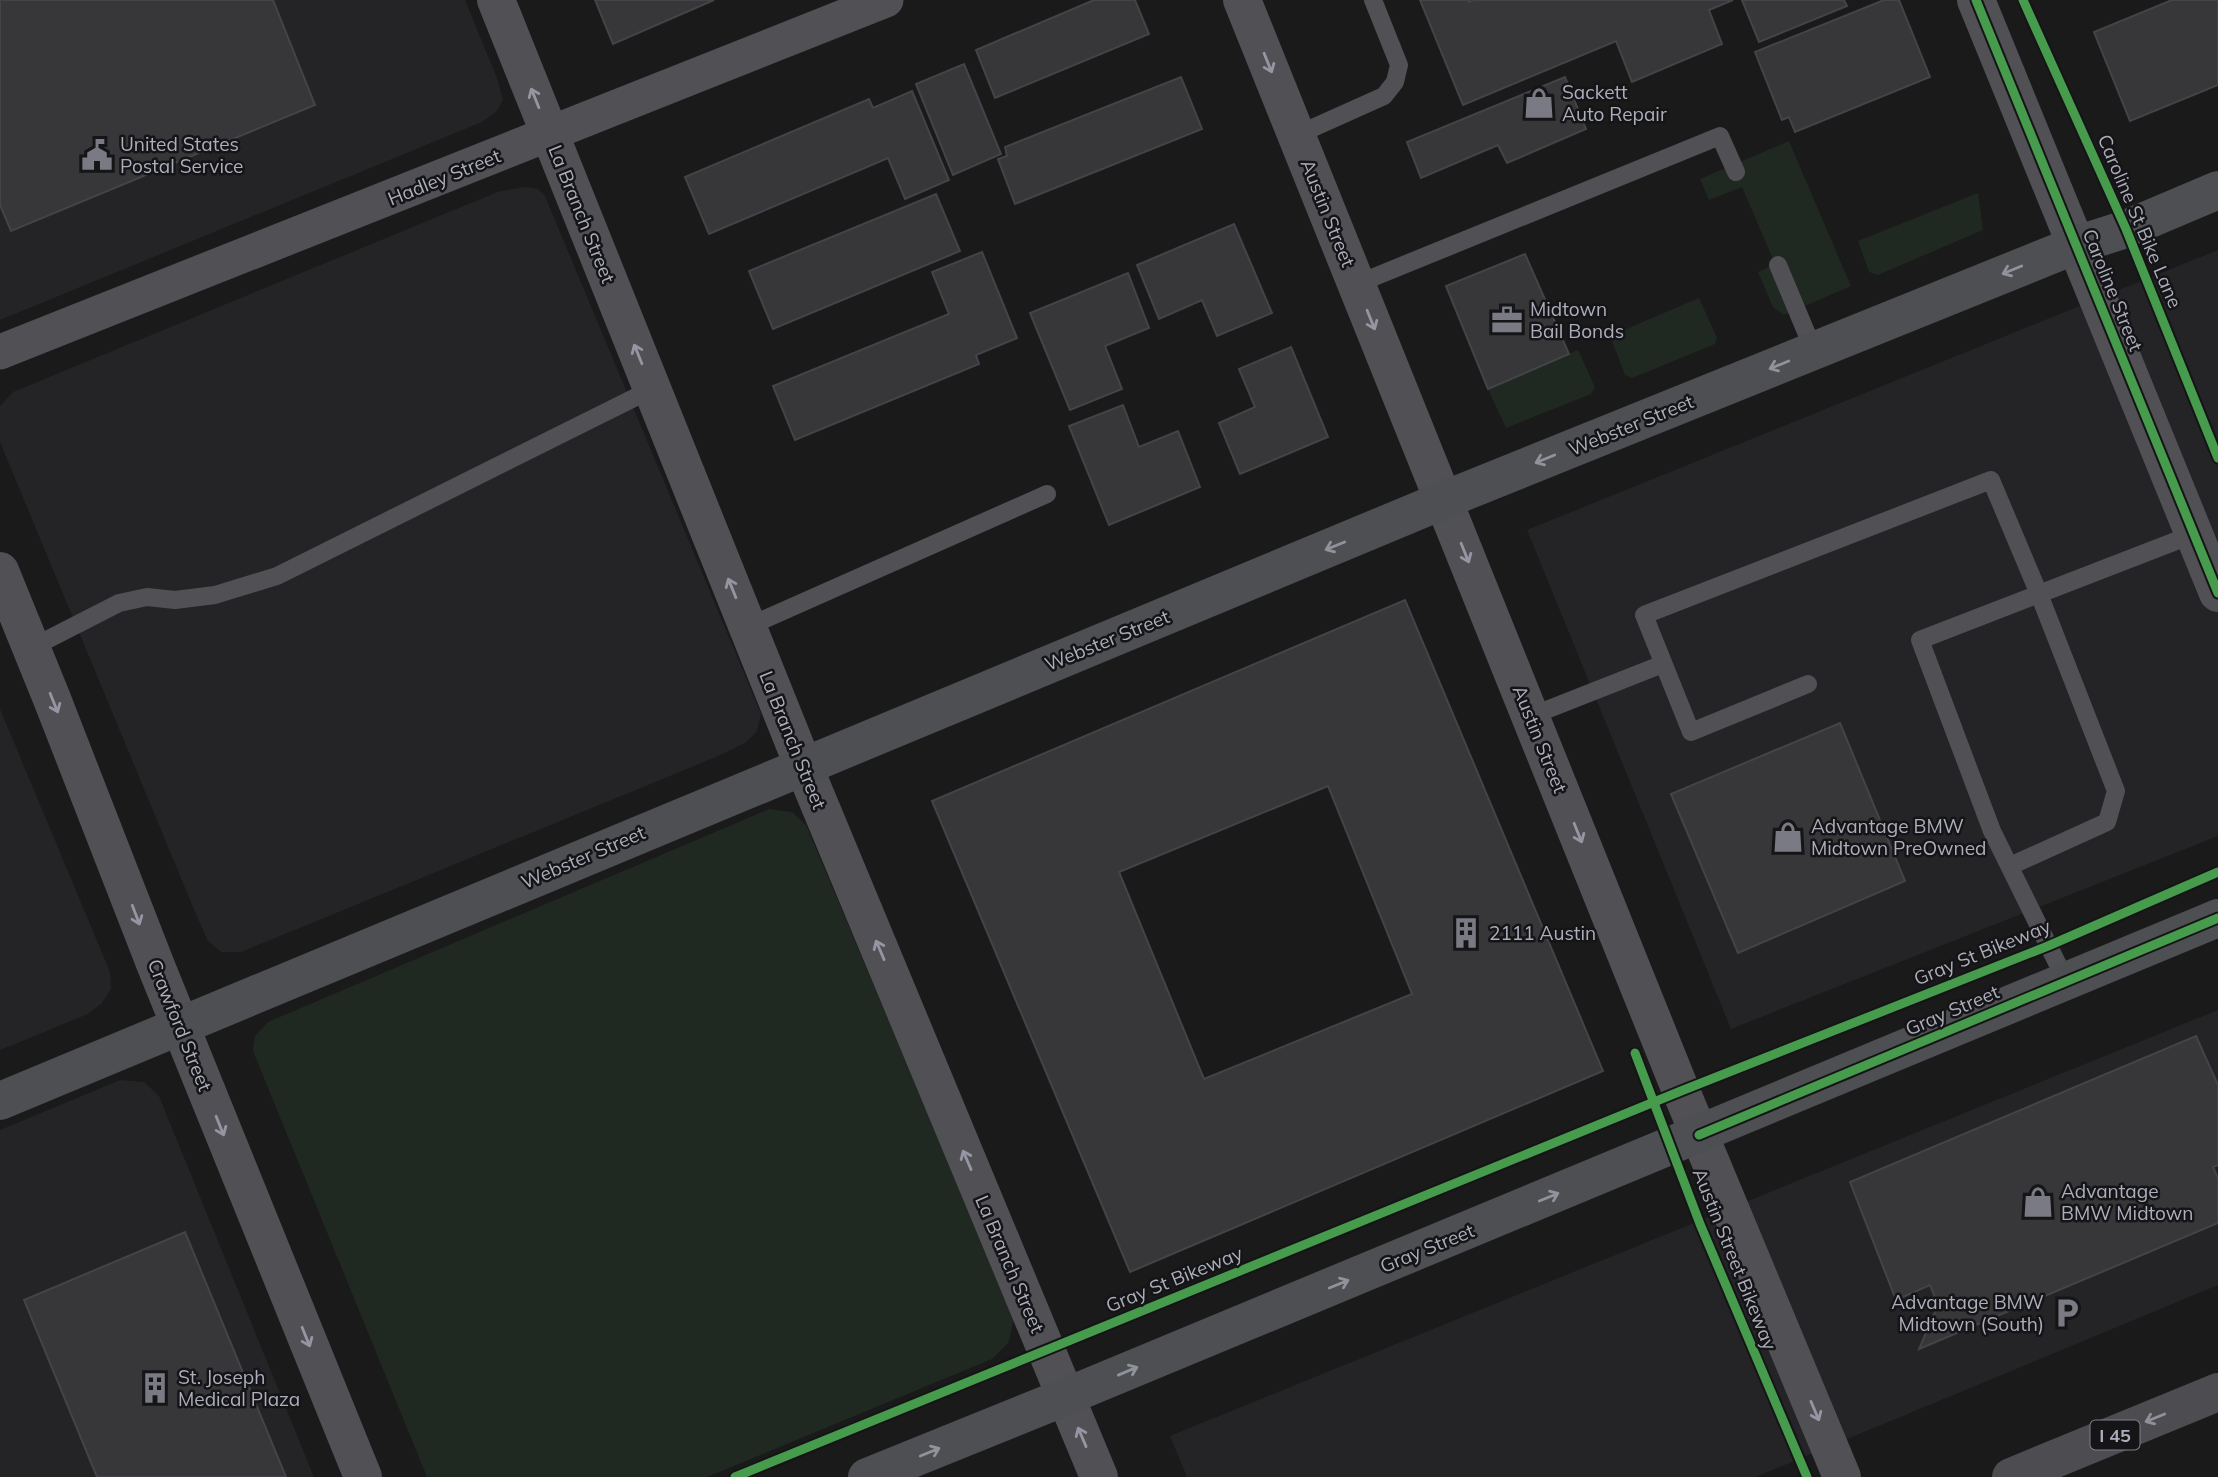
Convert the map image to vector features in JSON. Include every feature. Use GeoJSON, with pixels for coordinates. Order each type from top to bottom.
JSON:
{"type":"FeatureCollection","features":[{"type":"Feature","properties":{"kind":"highway","name":"I 45"},"geometry":{"type":"LineString","coordinates":[[2011,1477],[2218,1392]]}},
{"type":"Feature","properties":{"kind":"main road","name":"Webster Street"},"geometry":{"type":"LineString","coordinates":[[0,1101],[1444,500],[2076,244],[2126,229],[2218,190]]}},
{"type":"Feature","properties":{"kind":"main road","name":"Gray Street"},"geometry":{"type":"LineString","coordinates":[[867,1477],[2218,918]]}},
{"type":"Feature","properties":{"kind":"street","name":"La Branch Street"},"geometry":{"type":"LineString","coordinates":[[495,0],[803,765],[1099,1477]]}},
{"type":"Feature","properties":{"kind":"street","name":"Hadley Street"},"geometry":{"type":"LineString","coordinates":[[0,352],[886,0]]}},
{"type":"Feature","properties":{"kind":"street","name":"Austin Street"},"geometry":{"type":"LineString","coordinates":[[1242,0],[1699,1135],[1842,1477]]}},
{"type":"Feature","properties":{"kind":"street","name":"Caroline Street"},"geometry":{"type":"LineString","coordinates":[[1976,0],[2218,593]]}},
{"type":"Feature","properties":{"kind":"street","name":"Crawford Street"},"geometry":{"type":"LineString","coordinates":[[0,571],[180,1026],[363,1477]]}},
{"type":"Feature","properties":{"kind":"lane"},"geometry":{"type":"LineString","coordinates":[[1297,135],[1384,96],[1395,82],[1399,65],[1373,0]]}},
{"type":"Feature","properties":{"kind":"lane"},"geometry":{"type":"LineString","coordinates":[[1357,284],[1720,136],[1736,172]]}},
{"type":"Feature","properties":{"kind":"lane"},"geometry":{"type":"LineString","coordinates":[[1777,265],[1814,351]]}},
{"type":"Feature","properties":{"kind":"lane"},"geometry":{"type":"LineString","coordinates":[[31,648],[119,603],[147,597],[175,600],[215,595],[277,576],[652,389]]}},
{"type":"Feature","properties":{"kind":"lane"},"geometry":{"type":"LineString","coordinates":[[1808,684],[1691,732],[1644,615],[1991,480],[2116,790],[2107,822],[2010,866]]}},
{"type":"Feature","properties":{"kind":"lane"},"geometry":{"type":"LineString","coordinates":[[747,626],[1047,494]]}},
{"type":"Feature","properties":{"kind":"lane"},"geometry":{"type":"LineString","coordinates":[[2066,981],[1992,831],[1920,640],[2194,534]]}},
{"type":"Feature","properties":{"kind":"lane"},"geometry":{"type":"LineString","coordinates":[[1531,716],[1663,664]]}},
{"type":"Feature","properties":{"kind":"shaded area"},"geometry":{"type":"Polygon","coordinates":[[[0,0],[465,0],[497,78],[503,100],[496,112],[482,122],[0,320],[0,0]]]}},
{"type":"Feature","properties":{"kind":"shaded area"},"geometry":{"type":"Polygon","coordinates":[[[1789,141],[1851,286],[1784,315],[1773,307],[1758,272],[1775,264],[1742,187],[1709,200],[1700,179],[1789,141]]]}},
{"type":"Feature","properties":{"kind":"shaded area"},"geometry":{"type":"Polygon","coordinates":[[[525,187],[538,189],[545,196],[761,714],[757,731],[745,743],[716,757],[241,952],[221,952],[208,941],[198,919],[0,442],[0,406],[13,392],[500,191],[525,187]]]}},
{"type":"Feature","properties":{"kind":"shaded area"},"geometry":{"type":"Polygon","coordinates":[[[1978,193],[1983,230],[1878,275],[1869,272],[1858,241],[1978,193]]]}},
{"type":"Feature","properties":{"kind":"shaded area"},"geometry":{"type":"Polygon","coordinates":[[[2218,250],[2218,836],[1731,1029],[1527,530],[2218,250]]]}},
{"type":"Feature","properties":{"kind":"shaded area"},"geometry":{"type":"Polygon","coordinates":[[[1699,298],[1717,338],[1715,344],[1632,378],[1625,375],[1610,336],[1699,298]]]}},
{"type":"Feature","properties":{"kind":"shaded area"},"geometry":{"type":"Polygon","coordinates":[[[1578,350],[1595,387],[1591,394],[1506,428],[1488,389],[1578,350]]]}},
{"type":"Feature","properties":{"kind":"shaded area"},"geometry":{"type":"Polygon","coordinates":[[[0,709],[110,972],[111,989],[101,1004],[88,1014],[0,1050],[0,709]]]}},
{"type":"Feature","properties":{"kind":"shaded area"},"geometry":{"type":"Polygon","coordinates":[[[769,809],[792,812],[806,825],[1014,1317],[1009,1342],[992,1359],[707,1477],[427,1477],[253,1051],[255,1036],[268,1022],[769,809]]]}},
{"type":"Feature","properties":{"kind":"shaded area"},"geometry":{"type":"Polygon","coordinates":[[[2218,1010],[2218,1285],[1756,1477],[1187,1477],[1170,1436],[2218,1010]]]}},
{"type":"Feature","properties":{"kind":"shaded area"},"geometry":{"type":"Polygon","coordinates":[[[120,1080],[144,1082],[159,1096],[314,1477],[0,1477],[0,1130],[120,1080]]]}},
{"type":"Feature","properties":{"kind":"building","name":"United States Postal Service"},"geometry":{"type":"Polygon","coordinates":[[[0,0],[273,0],[315,105],[11,231],[0,205],[0,0]]]}},
{"type":"Feature","properties":{"kind":"building"},"geometry":{"type":"Polygon","coordinates":[[[595,0],[714,0],[613,44],[595,0]]]}},
{"type":"Feature","properties":{"kind":"building"},"geometry":{"type":"Polygon","coordinates":[[[1094,0],[1135,0],[1149,34],[995,98],[976,50],[1094,0]]]}},
{"type":"Feature","properties":{"kind":"building"},"geometry":{"type":"Polygon","coordinates":[[[1420,0],[1733,0],[1709,10],[1722,44],[1632,82],[1616,41],[1463,105],[1420,0]]]}},
{"type":"Feature","properties":{"kind":"building"},"geometry":{"type":"Polygon","coordinates":[[[1742,0],[1844,0],[1847,6],[1759,42],[1742,0]]]}},
{"type":"Feature","properties":{"kind":"building"},"geometry":{"type":"Polygon","coordinates":[[[1884,0],[1899,0],[1930,77],[1795,132],[1789,117],[1782,120],[1755,52],[1884,0]]]}},
{"type":"Feature","properties":{"kind":"building"},"geometry":{"type":"Polygon","coordinates":[[[2172,0],[2218,0],[2218,85],[2130,121],[2094,32],[2172,0]]]}},
{"type":"Feature","properties":{"kind":"building"},"geometry":{"type":"Polygon","coordinates":[[[964,64],[1001,154],[953,175],[916,84],[964,64]]]}},
{"type":"Feature","properties":{"kind":"building"},"geometry":{"type":"Polygon","coordinates":[[[1181,77],[1202,129],[1015,204],[998,159],[1007,156],[1005,147],[1181,77]]]}},
{"type":"Feature","properties":{"kind":"building","name":"Sackett Auto Repair"},"geometry":{"type":"Polygon","coordinates":[[[1565,77],[1586,129],[1507,163],[1498,145],[1421,178],[1407,142],[1565,77]]]}},
{"type":"Feature","properties":{"kind":"building"},"geometry":{"type":"Polygon","coordinates":[[[912,91],[949,180],[905,199],[888,158],[709,234],[685,177],[869,99],[873,108],[912,91]]]}},
{"type":"Feature","properties":{"kind":"building"},"geometry":{"type":"Polygon","coordinates":[[[936,194],[960,251],[773,329],[749,271],[936,194]]]}},
{"type":"Feature","properties":{"kind":"building"},"geometry":{"type":"Polygon","coordinates":[[[1234,224],[1272,313],[1217,336],[1202,300],[1159,319],[1137,265],[1234,224]]]}},
{"type":"Feature","properties":{"kind":"building"},"geometry":{"type":"Polygon","coordinates":[[[982,252],[1017,338],[976,355],[979,364],[795,440],[773,386],[949,314],[932,272],[982,252]]]}},
{"type":"Feature","properties":{"kind":"building","name":"Midtown Bail Bonds"},"geometry":{"type":"Polygon","coordinates":[[[1525,254],[1569,354],[1488,389],[1446,286],[1525,254]]]}},
{"type":"Feature","properties":{"kind":"building"},"geometry":{"type":"Polygon","coordinates":[[[1128,273],[1149,328],[1105,346],[1122,389],[1070,410],[1030,313],[1128,273]]]}},
{"type":"Feature","properties":{"kind":"building"},"geometry":{"type":"Polygon","coordinates":[[[1291,347],[1328,437],[1240,474],[1219,423],[1255,407],[1239,369],[1291,347]]]}},
{"type":"Feature","properties":{"kind":"building"},"geometry":{"type":"Polygon","coordinates":[[[1123,405],[1139,447],[1178,431],[1200,487],[1109,525],[1069,426],[1123,405]]]}},
{"type":"Feature","properties":{"kind":"building","name":"2111 Austin"},"geometry":{"type":"Polygon","coordinates":[[[1405,600],[1603,1071],[1130,1272],[932,801],[1405,600]],[[1328,786],[1119,872],[1204,1079],[1412,994],[1328,786]]]}},
{"type":"Feature","properties":{"kind":"building","name":"Advantage BMW Midtown PreOwned"},"geometry":{"type":"Polygon","coordinates":[[[1840,723],[1905,881],[1738,953],[1671,794],[1840,723]]]}},
{"type":"Feature","properties":{"kind":"building","name":"Advantage BMW Midtown"},"geometry":{"type":"Polygon","coordinates":[[[2196,1036],[2218,1085],[2218,1165],[2213,1167],[2218,1178],[2218,1223],[1919,1349],[1938,1305],[1930,1285],[1896,1300],[1850,1182],[2196,1036]]]}},
{"type":"Feature","properties":{"kind":"building","name":"St. Joseph Medical Plaza"},"geometry":{"type":"Polygon","coordinates":[[[185,1232],[286,1477],[97,1477],[24,1300],[185,1232]]]}},
{"type":"Feature","properties":{"kind":"cycle path"},"geometry":{"type":"LineString","coordinates":[[1976,0],[2218,593]]}},
{"type":"Feature","properties":{"kind":"cycle path","name":"Caroline St Bike Lane"},"geometry":{"type":"LineString","coordinates":[[2023,0],[2126,229],[2218,458]]}},
{"type":"Feature","properties":{"kind":"cycle path","name":"Gray St Bikeway"},"geometry":{"type":"LineString","coordinates":[[735,1477],[1681,1091],[2048,946],[2218,872]]}},
{"type":"Feature","properties":{"kind":"cycle path"},"geometry":{"type":"LineString","coordinates":[[1699,1135],[2218,918]]}},
{"type":"Feature","properties":{"kind":"cycle path","name":"Austin Street Bikeway"},"geometry":{"type":"LineString","coordinates":[[1635,1053],[1700,1224],[1807,1477]]}},
{"type":"Feature","properties":{"kind":"place","name":"Sackett Auto Repair"},"geometry":{"type":"Point","coordinates":[1539,103]}},
{"type":"Feature","properties":{"kind":"place","name":"United States Postal Service"},"geometry":{"type":"Point","coordinates":[97,155]}},
{"type":"Feature","properties":{"kind":"place","name":"Midtown Bail Bonds"},"geometry":{"type":"Point","coordinates":[1507,320]}},
{"type":"Feature","properties":{"kind":"place","name":"Advantage BMW Midtown PreOwned"},"geometry":{"type":"Point","coordinates":[1788,837]}},
{"type":"Feature","properties":{"kind":"place","name":"2111 Austin"},"geometry":{"type":"Point","coordinates":[1466,933]}},
{"type":"Feature","properties":{"kind":"place","name":"Advantage BMW Midtown"},"geometry":{"type":"Point","coordinates":[2038,1202]}},
{"type":"Feature","properties":{"kind":"place","name":"Advantage BMW Midtown (South)"},"geometry":{"type":"Point","coordinates":[2067,1313]}},
{"type":"Feature","properties":{"kind":"place","name":"St. Joseph Medical Plaza"},"geometry":{"type":"Point","coordinates":[155,1388]}}]}
